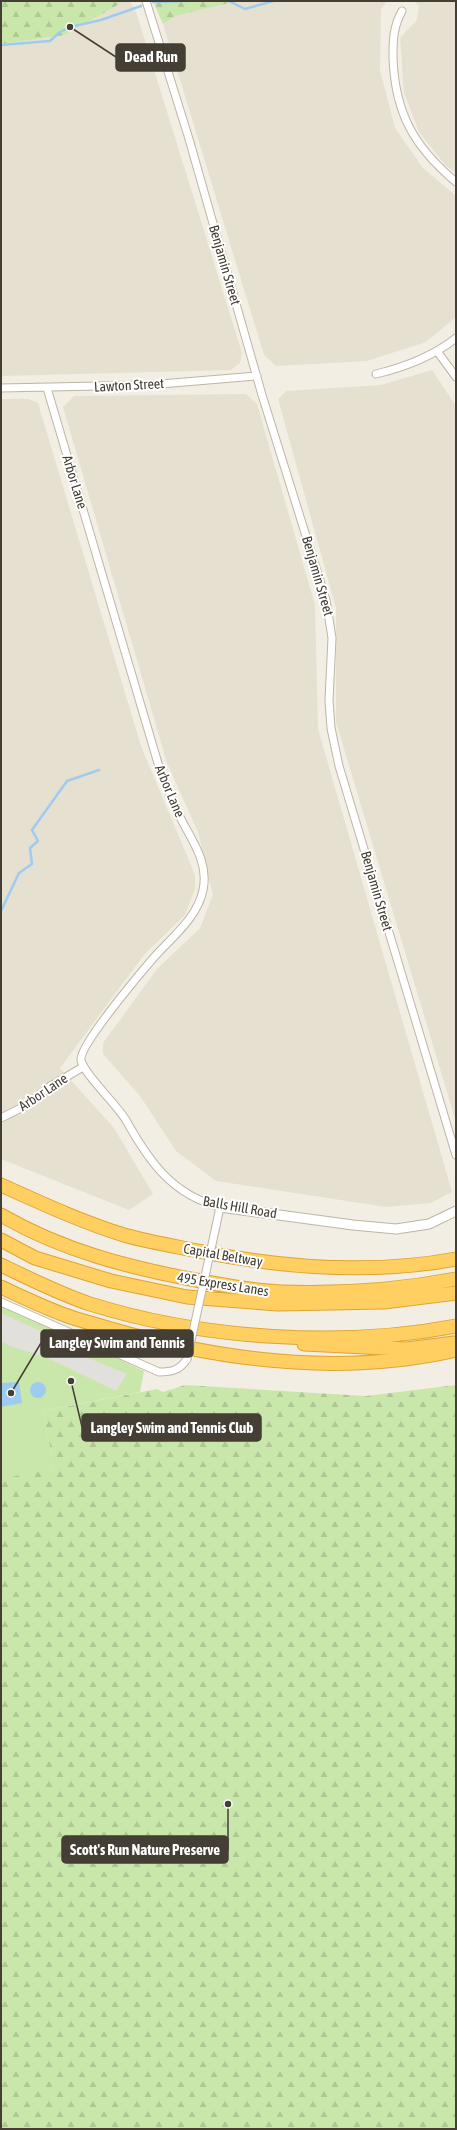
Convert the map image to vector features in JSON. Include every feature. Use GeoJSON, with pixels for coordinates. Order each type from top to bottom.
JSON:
{"type":"FeatureCollection","features":[{"type":"Feature","properties":{"kind":"highway","name":"Capital Beltway"},"geometry":{"type":"LineString","coordinates":[[1,1185],[81,1220],[124,1234],[155,1243],[252,1261],[340,1268],[382,1268],[456,1259]]}},
{"type":"Feature","properties":{"kind":"highway","name":"495 Express Lanes"},"geometry":{"type":"LineString","coordinates":[[1,1215],[25,1229],[92,1256],[161,1274],[229,1286],[280,1292],[386,1290],[456,1279]]}},
{"type":"Feature","properties":{"kind":"highway"},"geometry":{"type":"LineString","coordinates":[[1,1218],[25,1229]]}},
{"type":"Feature","properties":{"kind":"highway","name":"495 Express Lanes"},"geometry":{"type":"LineString","coordinates":[[1,1238],[35,1258],[111,1281],[187,1297],[285,1304],[384,1302],[456,1294]]}},
{"type":"Feature","properties":{"kind":"highway"},"geometry":{"type":"LineString","coordinates":[[1,1265],[90,1304],[216,1332],[314,1345],[359,1348],[407,1349],[456,1343]]}},
{"type":"Feature","properties":{"kind":"highway"},"geometry":{"type":"LineString","coordinates":[[1,1287],[65,1315],[182,1348],[292,1362],[353,1364],[416,1358],[456,1350]]}},
{"type":"Feature","properties":{"kind":"highway"},"geometry":{"type":"LineString","coordinates":[[253,1336],[344,1337],[395,1335],[456,1326]]}},
{"type":"Feature","properties":{"kind":"street","name":"Benjamin Street"},"geometry":{"type":"LineString","coordinates":[[146,1],[191,147],[256,376],[326,600],[332,638],[329,700],[331,728],[339,766],[456,1155]]}},
{"type":"Feature","properties":{"kind":"street"},"geometry":{"type":"LineString","coordinates":[[402,11],[395,25],[393,39],[396,90],[400,107],[406,123],[423,150],[456,182]]}},
{"type":"Feature","properties":{"kind":"street"},"geometry":{"type":"LineString","coordinates":[[376,374],[408,365],[437,352],[456,338]]}},
{"type":"Feature","properties":{"kind":"street"},"geometry":{"type":"LineString","coordinates":[[437,352],[456,377]]}},
{"type":"Feature","properties":{"kind":"street","name":"Lawton Street"},"geometry":{"type":"LineString","coordinates":[[1,388],[47,388],[216,381],[256,376]]}},
{"type":"Feature","properties":{"kind":"street","name":"Arbor Lane"},"geometry":{"type":"LineString","coordinates":[[1,1118],[27,1105],[49,1087],[83,1067],[80,1058],[88,1040],[150,962],[192,915],[203,892],[204,874],[200,854],[175,806],[160,770],[47,388]]}},
{"type":"Feature","properties":{"kind":"street","name":"Balls Hill Road"},"geometry":{"type":"LineString","coordinates":[[83,1067],[116,1106],[148,1156],[162,1173],[183,1192],[194,1198],[220,1207],[353,1225],[396,1229],[429,1224],[456,1211]]}},
{"type":"Feature","properties":{"kind":"street"},"geometry":{"type":"LineString","coordinates":[[1,1302],[159,1372],[173,1372],[183,1365],[187,1359],[220,1207]]}},
{"type":"Feature","properties":{"kind":"shaded area"},"geometry":{"type":"Polygon","coordinates":[[[125,1],[130,1],[136,12],[242,353],[240,363],[231,370],[2,376],[1,44],[65,35],[125,1]]]}},
{"type":"Feature","properties":{"kind":"shaded area"},"geometry":{"type":"Polygon","coordinates":[[[238,1],[387,1],[381,9],[380,70],[395,128],[423,168],[456,196],[456,317],[426,342],[367,361],[276,366],[264,355],[163,24],[176,16],[238,1]]]}},
{"type":"Feature","properties":{"kind":"shaded area"},"geometry":{"type":"Polygon","coordinates":[[[414,1],[456,1],[456,173],[445,165],[419,132],[404,93],[400,38],[417,20],[419,6],[414,1]]]}},
{"type":"Feature","properties":{"kind":"shaded area"},"geometry":{"type":"Polygon","coordinates":[[[432,370],[456,406],[456,1122],[336,722],[336,608],[278,399],[286,391],[381,385],[432,370]]]}},
{"type":"Feature","properties":{"kind":"shaded area"},"geometry":{"type":"Polygon","coordinates":[[[246,394],[257,404],[315,605],[318,729],[452,1192],[431,1203],[386,1207],[216,1181],[176,1151],[140,1096],[103,1054],[103,1043],[157,969],[200,928],[213,895],[198,832],[167,763],[63,407],[74,396],[246,394]]]}},
{"type":"Feature","properties":{"kind":"shaded area"},"geometry":{"type":"Polygon","coordinates":[[[1,399],[29,399],[38,403],[141,746],[195,875],[195,889],[185,915],[144,955],[60,1068],[114,1128],[153,1194],[129,1210],[1,1159],[1,399]]]}},
{"type":"Feature","properties":{"kind":"shaded area"},"geometry":{"type":"Polygon","coordinates":[[[1,1313],[40,1331],[81,1355],[127,1374],[116,1391],[48,1358],[10,1346],[1,1341],[1,1313]]]}},
{"type":"Feature","properties":{"kind":"green space"},"geometry":{"type":"Polygon","coordinates":[[[1,1],[125,1],[65,35],[1,44],[1,1]]]}},
{"type":"Feature","properties":{"kind":"green space"},"geometry":{"type":"Polygon","coordinates":[[[153,1],[238,1],[176,16],[163,24],[153,1]]]}},
{"type":"Feature","properties":{"kind":"green space"},"geometry":{"type":"Polygon","coordinates":[[[1,1303],[144,1371],[140,1392],[43,1411],[54,1468],[1,1479],[1,1303]]]}},
{"type":"Feature","properties":{"kind":"green space"},"geometry":{"type":"Polygon","coordinates":[[[185,1385],[366,1396],[456,1385],[456,2129],[1,2129],[1,1478],[54,1468],[43,1411],[157,1389],[163,1392],[185,1385]]]}},
{"type":"Feature","properties":{"kind":"water"},"geometry":{"type":"Polygon","coordinates":[[[19,1382],[22,1403],[1,1407],[1,1383],[19,1382]]]}},
{"type":"Feature","properties":{"kind":"water"},"geometry":{"type":"Polygon","coordinates":[[[35,1382],[41,1382],[46,1387],[44,1396],[41,1398],[35,1398],[30,1393],[30,1387],[35,1382]]]}},
{"type":"Feature","properties":{"kind":"waterway"},"geometry":{"type":"LineString","coordinates":[[153,2],[186,1]]}},
{"type":"Feature","properties":{"kind":"waterway"},"geometry":{"type":"LineString","coordinates":[[229,1],[245,9],[273,1]]}},
{"type":"Feature","properties":{"kind":"waterway"},"geometry":{"type":"LineString","coordinates":[[1,45],[50,41],[60,32],[70,27],[101,20],[141,6]]}},
{"type":"Feature","properties":{"kind":"waterway"},"geometry":{"type":"LineString","coordinates":[[1,911],[19,873],[32,864],[30,848],[38,841],[32,830],[67,781],[99,770]]}},
{"type":"Feature","properties":{"kind":"place","name":"Dead Run"},"geometry":{"type":"Point","coordinates":[70,27]}},
{"type":"Feature","properties":{"kind":"place","name":"Langley Swim and Tennis Club"},"geometry":{"type":"Point","coordinates":[71,1381]}},
{"type":"Feature","properties":{"kind":"place","name":"Langley Swim and Tennis"},"geometry":{"type":"Point","coordinates":[11,1393]}},
{"type":"Feature","properties":{"kind":"place","name":"Scott's Run Nature Preserve"},"geometry":{"type":"Point","coordinates":[228,1804]}}]}
